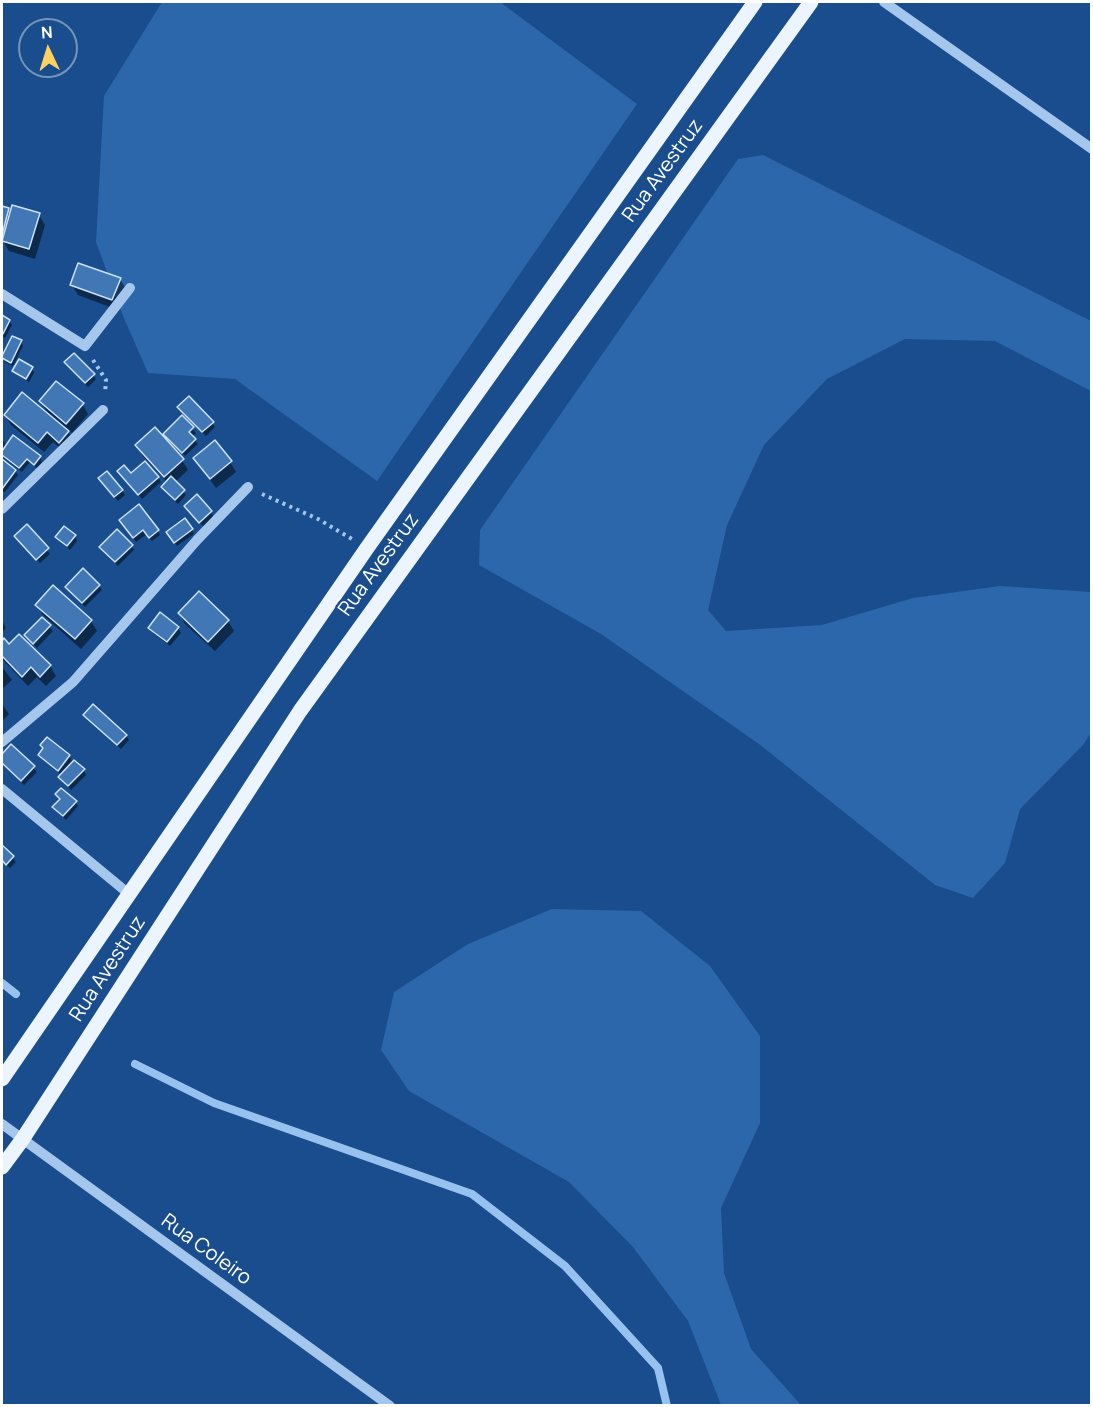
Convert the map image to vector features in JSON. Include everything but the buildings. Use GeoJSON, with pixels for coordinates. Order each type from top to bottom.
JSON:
{"type":"FeatureCollection","features":[{"type":"Feature","properties":{"kind":"main road","name":"Rua Avestruz"},"geometry":{"type":"LineString","coordinates":[[2,1079],[367,549],[755,2]]}},
{"type":"Feature","properties":{"kind":"main road","name":"Rua Avestruz"},"geometry":{"type":"LineString","coordinates":[[2,1167],[22,1140],[300,711],[811,2]]}},
{"type":"Feature","properties":{"kind":"street"},"geometry":{"type":"LineString","coordinates":[[884,2],[1092,149]]}},
{"type":"Feature","properties":{"kind":"street"},"geometry":{"type":"LineString","coordinates":[[2,294],[85,346],[130,288]]}},
{"type":"Feature","properties":{"kind":"street"},"geometry":{"type":"LineString","coordinates":[[2,508],[103,410]]}},
{"type":"Feature","properties":{"kind":"street"},"geometry":{"type":"LineString","coordinates":[[2,742],[73,682],[197,540],[248,487]]}},
{"type":"Feature","properties":{"kind":"street"},"geometry":{"type":"LineString","coordinates":[[2,789],[129,894]]}},
{"type":"Feature","properties":{"kind":"street","name":"Rua Coleiro"},"geometry":{"type":"LineString","coordinates":[[2,1124],[390,1406]]}},
{"type":"Feature","properties":{"kind":"path"},"geometry":{"type":"LineString","coordinates":[[85,346],[106,380],[103,410]]}},
{"type":"Feature","properties":{"kind":"path"},"geometry":{"type":"LineString","coordinates":[[248,487],[318,519],[367,549]]}},
{"type":"Feature","properties":{"kind":"shaded area"},"geometry":{"type":"Polygon","coordinates":[[[162,2],[500,2],[637,104],[377,481],[235,379],[148,373],[123,316],[96,242],[104,96],[162,2]]]}},
{"type":"Feature","properties":{"kind":"shaded area"},"geometry":{"type":"Polygon","coordinates":[[[763,155],[1091,321],[1091,391],[995,341],[905,339],[827,379],[764,445],[727,525],[708,610],[726,631],[822,625],[913,598],[1000,586],[1091,592],[1091,733],[1083,745],[1020,809],[1005,863],[973,898],[935,885],[759,744],[601,634],[479,565],[480,530],[738,159],[763,155]]]}},
{"type":"Feature","properties":{"kind":"shaded area"},"geometry":{"type":"Polygon","coordinates":[[[552,909],[641,911],[710,966],[760,1036],[760,1123],[721,1208],[724,1273],[751,1349],[801,1405],[721,1405],[688,1321],[633,1247],[569,1182],[409,1091],[381,1050],[394,992],[468,944],[552,909]]]}},
{"type":"Feature","properties":{"kind":"waterway"},"geometry":{"type":"LineString","coordinates":[[2,983],[16,994]]}},
{"type":"Feature","properties":{"kind":"waterway"},"geometry":{"type":"LineString","coordinates":[[135,1064],[214,1103],[472,1194],[565,1266],[658,1368],[667,1406]]}}]}
